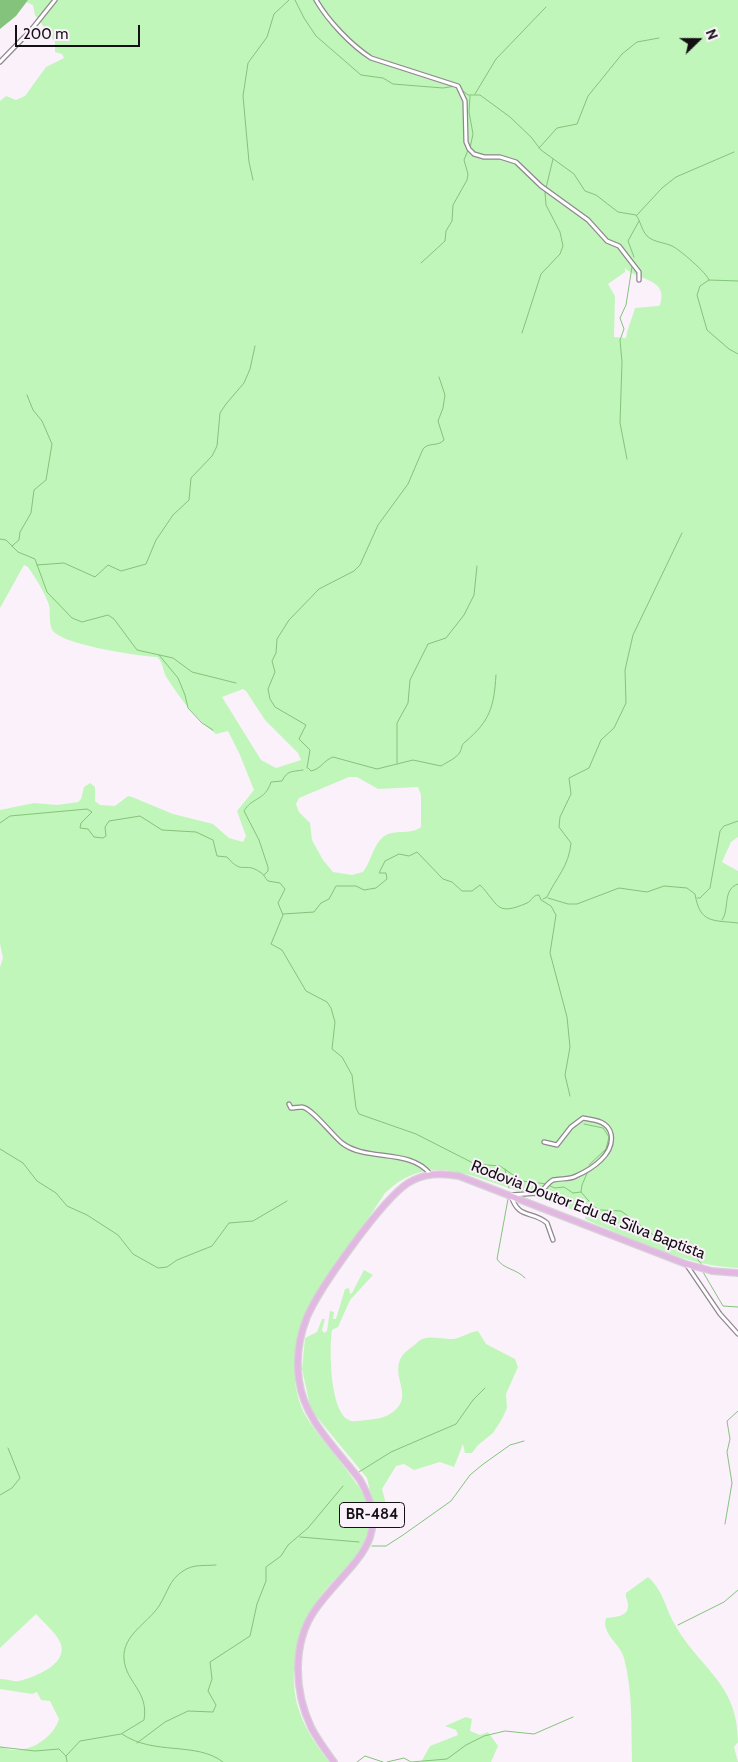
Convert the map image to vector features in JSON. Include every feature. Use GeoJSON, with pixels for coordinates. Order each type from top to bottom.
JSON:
{"type":"FeatureCollection","features":[{"type":"Feature","properties":{"kind":"main road","name":"Rodovia Doutor Edu da Silva Baptista"},"geometry":{"type":"LineString","coordinates":[[334,1762],[312,1729],[304,1709],[298,1676],[301,1646],[305,1630],[314,1611],[368,1546],[373,1529],[372,1515],[365,1489],[360,1480],[318,1426],[304,1401],[299,1382],[298,1355],[302,1332],[311,1309],[357,1240],[403,1187],[430,1174],[459,1176],[511,1195],[643,1249],[686,1264],[738,1273]]}},
{"type":"Feature","properties":{"kind":"street"},"geometry":{"type":"LineString","coordinates":[[0,62],[31,30],[55,0]]}},
{"type":"Feature","properties":{"kind":"street"},"geometry":{"type":"LineString","coordinates":[[316,0],[332,21],[371,58],[458,86],[465,101],[466,142],[469,149],[474,154],[484,157],[500,156],[516,162],[541,186],[588,220],[607,241],[619,246],[639,272],[639,280]]}},
{"type":"Feature","properties":{"kind":"street"},"geometry":{"type":"LineString","coordinates":[[290,1104],[291,1108],[304,1107],[327,1130],[355,1150],[418,1163],[430,1174]]}},
{"type":"Feature","properties":{"kind":"street"},"geometry":{"type":"LineString","coordinates":[[544,1142],[557,1145],[571,1127],[583,1118],[603,1122],[608,1127],[611,1136],[611,1147],[607,1154],[575,1177],[552,1180],[539,1194],[511,1195],[517,1209],[522,1213],[537,1216],[548,1223],[553,1240]]}},
{"type":"Feature","properties":{"kind":"street"},"geometry":{"type":"LineString","coordinates":[[686,1264],[720,1314],[738,1334]]}},
{"type":"Feature","properties":{"kind":"shaded area"},"geometry":{"type":"Polygon","coordinates":[[[0,0],[28,0],[16,16],[0,29],[0,0]]]}},
{"type":"Feature","properties":{"kind":"shaded area"},"geometry":{"type":"Polygon","coordinates":[[[28,0],[738,0],[738,837],[731,842],[722,862],[738,871],[738,1268],[700,1263],[681,1258],[591,1222],[585,1219],[585,1215],[568,1208],[487,1180],[457,1172],[442,1170],[413,1174],[399,1181],[385,1193],[307,1312],[298,1337],[296,1351],[295,1379],[301,1406],[322,1439],[359,1487],[369,1510],[368,1528],[360,1549],[313,1606],[306,1620],[296,1651],[294,1683],[300,1713],[309,1732],[329,1762],[0,1762],[0,1746],[18,1750],[35,1745],[50,1734],[59,1719],[50,1701],[41,1700],[37,1692],[32,1694],[0,1689],[0,1679],[19,1681],[50,1668],[60,1656],[62,1648],[57,1637],[36,1614],[0,1648],[0,967],[3,958],[0,944],[0,810],[34,803],[57,805],[78,802],[81,799],[84,787],[90,783],[95,787],[95,801],[100,805],[115,806],[128,796],[132,797],[173,814],[213,824],[229,838],[243,842],[246,836],[237,811],[254,790],[228,731],[216,734],[195,715],[172,686],[157,657],[102,649],[71,641],[60,636],[51,628],[49,605],[45,595],[28,567],[24,565],[0,608],[0,101],[6,96],[16,100],[25,96],[46,67],[64,58],[62,54],[55,52],[55,42],[35,15],[33,5],[26,2],[28,0]],[[625,268],[625,272],[608,284],[615,296],[614,337],[626,338],[635,308],[658,306],[662,296],[660,290],[651,281],[625,268]],[[243,689],[222,697],[261,760],[276,768],[301,760],[298,753],[265,720],[246,691],[243,689]],[[349,777],[299,798],[296,804],[299,812],[310,823],[312,840],[323,860],[333,872],[352,875],[363,872],[377,844],[383,837],[392,833],[416,830],[421,827],[421,795],[418,787],[378,789],[357,777],[349,777]]]}},
{"type":"Feature","properties":{"kind":"shaded area"},"geometry":{"type":"Polygon","coordinates":[[[364,1270],[373,1275],[350,1300],[338,1327],[332,1330],[331,1339],[334,1393],[343,1415],[349,1420],[380,1418],[390,1414],[399,1406],[402,1392],[398,1371],[399,1363],[403,1354],[423,1339],[453,1339],[478,1331],[486,1344],[515,1359],[518,1367],[506,1394],[507,1408],[493,1433],[478,1445],[472,1453],[465,1453],[463,1444],[454,1467],[440,1462],[414,1470],[404,1464],[396,1466],[382,1489],[386,1504],[376,1515],[367,1478],[311,1410],[302,1369],[305,1338],[317,1332],[322,1319],[325,1319],[322,1330],[324,1333],[327,1331],[330,1311],[334,1312],[333,1319],[336,1319],[345,1289],[349,1288],[350,1294],[352,1293],[364,1270]]]}},
{"type":"Feature","properties":{"kind":"shaded area"},"geometry":{"type":"Polygon","coordinates":[[[648,1577],[657,1587],[674,1623],[684,1639],[715,1677],[732,1705],[738,1742],[734,1747],[738,1762],[632,1762],[631,1710],[627,1671],[622,1653],[608,1634],[605,1624],[606,1618],[617,1617],[626,1612],[628,1605],[626,1593],[648,1577]]]}},
{"type":"Feature","properties":{"kind":"shaded area"},"geometry":{"type":"Polygon","coordinates":[[[466,1717],[472,1719],[470,1731],[480,1735],[488,1732],[498,1746],[491,1762],[421,1762],[430,1746],[458,1735],[456,1730],[445,1726],[466,1717]]]}},
{"type":"Feature","properties":{"kind":"waterway"},"geometry":{"type":"LineString","coordinates":[[253,180],[249,162],[243,96],[248,63],[267,37],[274,14],[289,0]]}},
{"type":"Feature","properties":{"kind":"waterway"},"geometry":{"type":"LineString","coordinates":[[295,0],[316,36],[361,75],[383,78],[393,84],[443,88],[456,86]]}},
{"type":"Feature","properties":{"kind":"waterway"},"geometry":{"type":"LineString","coordinates":[[475,94],[496,59],[546,7]]}},
{"type":"Feature","properties":{"kind":"waterway"},"geometry":{"type":"LineString","coordinates":[[539,148],[557,128],[577,124],[588,96],[622,54],[637,42],[659,38]]}},
{"type":"Feature","properties":{"kind":"waterway"},"geometry":{"type":"LineString","coordinates":[[462,90],[468,95],[480,95],[510,117],[531,137],[541,150],[574,174],[585,191],[596,195],[618,212],[636,215],[647,236],[676,248],[699,267],[709,280]]}},
{"type":"Feature","properties":{"kind":"waterway"},"geometry":{"type":"LineString","coordinates":[[470,96],[469,112],[473,134],[470,148]]}},
{"type":"Feature","properties":{"kind":"waterway"},"geometry":{"type":"LineString","coordinates":[[421,263],[445,241],[446,231],[452,221],[453,205],[467,180],[468,174],[464,160],[468,150]]}},
{"type":"Feature","properties":{"kind":"waterway"},"geometry":{"type":"LineString","coordinates":[[637,215],[662,188],[676,177],[734,152]]}},
{"type":"Feature","properties":{"kind":"waterway"},"geometry":{"type":"LineString","coordinates":[[546,188],[553,159]]}},
{"type":"Feature","properties":{"kind":"waterway"},"geometry":{"type":"LineString","coordinates":[[522,333],[541,274],[560,254],[563,246],[560,232],[546,205],[545,192]]}},
{"type":"Feature","properties":{"kind":"waterway"},"geometry":{"type":"LineString","coordinates":[[634,257],[628,241],[639,221]]}},
{"type":"Feature","properties":{"kind":"waterway"},"geometry":{"type":"LineString","coordinates":[[627,459],[620,423],[622,362],[620,340],[624,329],[620,318],[626,305],[632,267]]}},
{"type":"Feature","properties":{"kind":"waterway"},"geometry":{"type":"LineString","coordinates":[[738,281],[709,280],[700,286],[697,295],[707,330],[729,349],[738,354]]}},
{"type":"Feature","properties":{"kind":"waterway"},"geometry":{"type":"LineString","coordinates":[[37,565],[64,563],[95,577],[108,565],[121,571],[146,564],[156,540],[173,515],[189,500],[191,478],[212,456],[217,446],[220,413],[244,383],[250,369],[255,346]]}},
{"type":"Feature","properties":{"kind":"waterway"},"geometry":{"type":"LineString","coordinates":[[307,768],[310,750],[299,739],[306,725],[275,707],[270,699],[268,689],[275,672],[272,661],[276,653],[277,639],[289,620],[319,589],[354,571],[360,565],[378,525],[408,484],[423,449],[444,440],[438,421],[445,395],[439,377]]}},
{"type":"Feature","properties":{"kind":"waterway"},"geometry":{"type":"LineString","coordinates":[[12,546],[19,540],[20,532],[31,513],[34,490],[46,480],[52,444],[42,421],[33,410],[27,395]]}},
{"type":"Feature","properties":{"kind":"waterway"},"geometry":{"type":"LineString","coordinates":[[543,899],[547,897],[562,871],[570,851],[571,843],[559,827],[560,817],[571,794],[569,778],[589,768],[601,740],[614,728],[626,703],[625,670],[633,635],[682,533]]}},
{"type":"Feature","properties":{"kind":"waterway"},"geometry":{"type":"LineString","coordinates":[[0,539],[6,540],[18,552],[35,559],[47,592],[72,618],[82,622],[108,615],[114,619],[137,650],[173,658],[192,672],[236,683]]}},
{"type":"Feature","properties":{"kind":"waterway"},"geometry":{"type":"LineString","coordinates":[[397,763],[397,723],[408,703],[410,680],[428,644],[446,638],[464,615],[474,595],[477,566]]}},
{"type":"Feature","properties":{"kind":"waterway"},"geometry":{"type":"LineString","coordinates":[[159,655],[178,678],[188,708],[202,723],[213,730]]}},
{"type":"Feature","properties":{"kind":"waterway"},"geometry":{"type":"LineString","coordinates":[[308,768],[311,771],[314,770],[333,757],[377,769],[413,760],[441,766],[459,754],[464,743],[485,720],[492,705],[496,675]]}},
{"type":"Feature","properties":{"kind":"waterway"},"geometry":{"type":"LineString","coordinates":[[264,875],[268,871],[268,867],[259,840],[244,811],[251,803],[265,793],[271,782],[282,781],[288,773],[303,770]]}},
{"type":"Feature","properties":{"kind":"waterway"},"geometry":{"type":"LineString","coordinates":[[0,823],[10,816],[87,809],[92,812],[81,823],[80,828],[88,829],[94,837],[103,838],[106,836],[105,827],[109,821],[140,816],[162,830],[196,832],[213,840],[217,856],[227,857],[237,866],[255,869],[263,874],[268,881],[280,883],[285,889],[278,903],[283,915],[271,944],[282,950],[306,991],[327,1002],[331,1008],[335,1022],[332,1049],[342,1057],[352,1075],[356,1108],[359,1114],[416,1134],[475,1164],[500,1166],[522,1181],[547,1184]]}},
{"type":"Feature","properties":{"kind":"waterway"},"geometry":{"type":"LineString","coordinates":[[697,898],[700,898],[710,888],[720,831],[724,826],[738,821]]}},
{"type":"Feature","properties":{"kind":"waterway"},"geometry":{"type":"LineString","coordinates":[[283,914],[314,912],[321,903],[329,899],[336,886],[356,886],[364,890],[376,888],[387,879],[386,873],[379,873],[385,861],[399,854],[409,856],[417,852],[443,879],[452,882],[462,891],[472,891],[480,885],[495,903],[503,908],[517,907],[539,895],[541,900],[551,906],[556,915],[550,953],[567,1017],[570,1047],[565,1075],[570,1096]]}},
{"type":"Feature","properties":{"kind":"waterway"},"geometry":{"type":"LineString","coordinates":[[722,920],[730,890],[738,884]]}},
{"type":"Feature","properties":{"kind":"waterway"},"geometry":{"type":"LineString","coordinates":[[548,898],[568,904],[577,904],[619,888],[647,892],[664,886],[687,888],[695,894],[697,904],[704,916],[709,919],[738,923]]}},
{"type":"Feature","properties":{"kind":"waterway"},"geometry":{"type":"LineString","coordinates":[[584,1124],[603,1128],[609,1137],[606,1149],[589,1165]]}},
{"type":"Feature","properties":{"kind":"waterway"},"geometry":{"type":"LineString","coordinates":[[0,1149],[23,1163],[37,1181],[56,1193],[67,1206],[87,1215],[118,1235],[133,1254],[158,1268],[167,1267],[177,1260],[212,1246],[229,1223],[253,1221],[287,1201]]}},
{"type":"Feature","properties":{"kind":"waterway"},"geometry":{"type":"LineString","coordinates":[[505,1169],[509,1188]]}},
{"type":"Feature","properties":{"kind":"waterway"},"geometry":{"type":"LineString","coordinates":[[588,1171],[581,1192],[594,1207],[601,1210],[621,1211],[667,1245],[694,1255],[703,1266]]}},
{"type":"Feature","properties":{"kind":"waterway"},"geometry":{"type":"LineString","coordinates":[[550,1186],[555,1188],[564,1187],[573,1193],[581,1192]]}},
{"type":"Feature","properties":{"kind":"waterway"},"geometry":{"type":"LineString","coordinates":[[508,1199],[497,1259],[503,1265],[525,1278]]}},
{"type":"Feature","properties":{"kind":"waterway"},"geometry":{"type":"LineString","coordinates":[[703,1272],[723,1306],[738,1307]]}},
{"type":"Feature","properties":{"kind":"waterway"},"geometry":{"type":"LineString","coordinates":[[359,1472],[391,1452],[456,1424],[473,1400],[485,1388]]}},
{"type":"Feature","properties":{"kind":"waterway"},"geometry":{"type":"LineString","coordinates":[[725,1524],[732,1483],[727,1452],[730,1439],[727,1421],[738,1411]]}},
{"type":"Feature","properties":{"kind":"waterway"},"geometry":{"type":"LineString","coordinates":[[372,1546],[386,1546],[403,1535],[451,1501],[470,1475],[482,1465],[510,1445],[524,1441]]}},
{"type":"Feature","properties":{"kind":"waterway"},"geometry":{"type":"LineString","coordinates":[[0,1495],[12,1488],[20,1478],[8,1448]]}},
{"type":"Feature","properties":{"kind":"waterway"},"geometry":{"type":"LineString","coordinates":[[137,1743],[165,1722],[188,1711],[213,1712],[216,1705],[208,1691],[212,1679],[210,1662],[250,1636],[257,1604],[266,1581],[266,1567],[281,1556],[288,1545],[308,1528],[343,1486]]}},
{"type":"Feature","properties":{"kind":"waterway"},"geometry":{"type":"LineString","coordinates":[[300,1537],[359,1542]]}},
{"type":"Feature","properties":{"kind":"waterway"},"geometry":{"type":"LineString","coordinates":[[66,1756],[80,1741],[121,1734],[144,1720],[145,1710],[143,1702],[129,1675],[124,1659],[127,1643],[131,1636],[159,1606],[178,1575],[191,1567],[216,1565]]}},
{"type":"Feature","properties":{"kind":"waterway"},"geometry":{"type":"LineString","coordinates":[[678,1625],[724,1602],[738,1590]]}},
{"type":"Feature","properties":{"kind":"waterway"},"geometry":{"type":"LineString","coordinates":[[387,1762],[404,1758],[411,1762],[447,1759],[466,1745],[484,1736],[505,1731],[534,1734],[573,1717]]}},
{"type":"Feature","properties":{"kind":"waterway"},"geometry":{"type":"LineString","coordinates":[[122,1734],[134,1741],[147,1745],[200,1752],[223,1762]]}},
{"type":"Feature","properties":{"kind":"waterway"},"geometry":{"type":"LineString","coordinates":[[0,1747],[35,1751],[59,1749],[66,1756],[67,1762]]}},
{"type":"Feature","properties":{"kind":"waterway"},"geometry":{"type":"LineString","coordinates":[[357,1762],[365,1756],[383,1762]]}}]}
